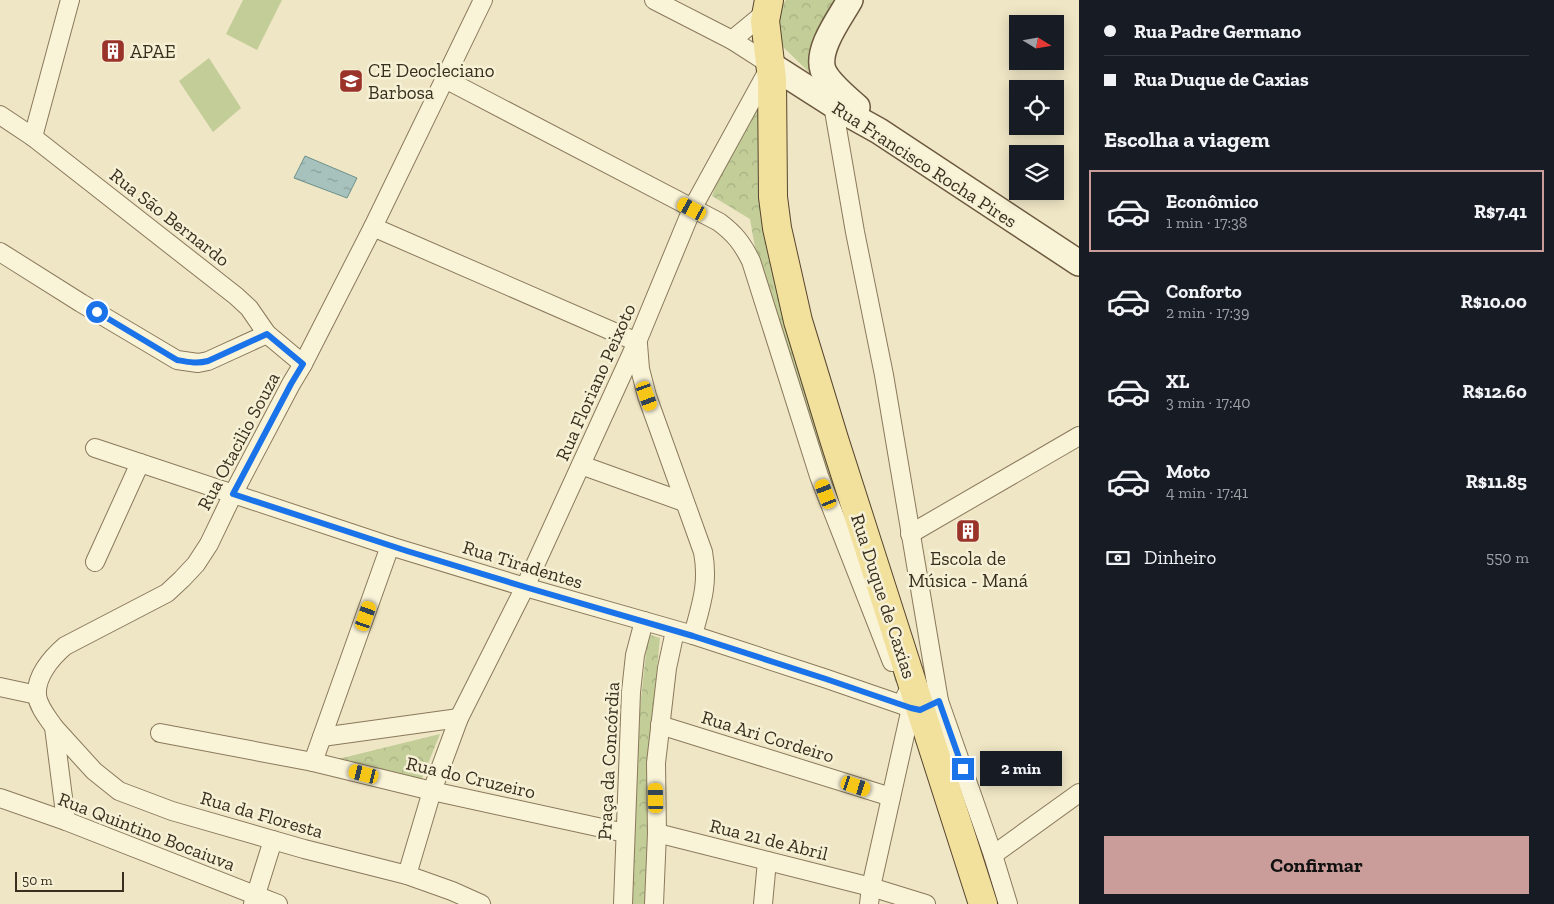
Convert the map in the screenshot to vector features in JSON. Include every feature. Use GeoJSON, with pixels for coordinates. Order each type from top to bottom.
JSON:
{"type":"FeatureCollection","features":[{"type":"Feature","properties":{"kind":"main road","name":"Rua Duque de Caxias"},"geometry":{"type":"LineString","coordinates":[[767,6],[766,32],[772,72],[773,197],[777,228],[798,321],[834,439],[923,706],[982,904]]}},
{"type":"Feature","properties":{"kind":"street"},"geometry":{"type":"LineString","coordinates":[[32,137],[70,0]]}},
{"type":"Feature","properties":{"kind":"street","name":"Rua Otacilio Souza"},"geometry":{"type":"LineString","coordinates":[[37,696],[42,676],[47,666],[64,646],[167,593],[196,564],[209,544],[233,494],[303,364],[373,227],[483,0]]}},
{"type":"Feature","properties":{"kind":"street","name":"Rua Francisco Rocha Pires"},"geometry":{"type":"LineString","coordinates":[[654,0],[732,40],[772,72],[879,131],[1079,263]]}},
{"type":"Feature","properties":{"kind":"street"},"geometry":{"type":"LineString","coordinates":[[850,0],[825,45],[822,58],[823,70],[832,83],[879,131]]}},
{"type":"Feature","properties":{"kind":"street"},"geometry":{"type":"LineString","coordinates":[[732,40],[767,6]]}},
{"type":"Feature","properties":{"kind":"street","name":"Rua Floriano Peixoto"},"geometry":{"type":"LineString","coordinates":[[407,875],[432,792],[459,718],[525,587],[581,465],[637,342],[692,209],[772,72]]}},
{"type":"Feature","properties":{"kind":"street","name":"Rua Duque de Caxias"},"geometry":{"type":"LineString","coordinates":[[445,79],[719,222],[743,244],[751,262],[819,476],[993,855],[1008,904]]}},
{"type":"Feature","properties":{"kind":"street","name":"Rua Duque de Caxias"},"geometry":{"type":"LineString","coordinates":[[833,105],[855,232],[884,375],[910,534],[923,706]]}},
{"type":"Feature","properties":{"kind":"street","name":"Rua São Bernardo"},"geometry":{"type":"LineString","coordinates":[[0,115],[32,137],[236,296],[249,308],[267,334],[303,364]]}},
{"type":"Feature","properties":{"kind":"street"},"geometry":{"type":"LineString","coordinates":[[373,227],[637,342],[640,369],[647,396],[703,552],[706,566],[704,593],[693,636]]}},
{"type":"Feature","properties":{"kind":"street"},"geometry":{"type":"LineString","coordinates":[[0,252],[177,360],[198,363],[208,361],[267,334]]}},
{"type":"Feature","properties":{"kind":"street"},"geometry":{"type":"LineString","coordinates":[[910,534],[1079,436]]}},
{"type":"Feature","properties":{"kind":"street","name":"Rua Tiradentes"},"geometry":{"type":"LineString","coordinates":[[95,448],[390,546],[644,621],[826,679],[923,706]]}},
{"type":"Feature","properties":{"kind":"street"},"geometry":{"type":"LineString","coordinates":[[95,562],[140,463]]}},
{"type":"Feature","properties":{"kind":"street"},"geometry":{"type":"LineString","coordinates":[[581,465],[684,502]]}},
{"type":"Feature","properties":{"kind":"street"},"geometry":{"type":"LineString","coordinates":[[312,762],[390,546]]}},
{"type":"Feature","properties":{"kind":"street","name":"Praça da Concórdia"},"geometry":{"type":"LineString","coordinates":[[623,904],[631,692],[636,655],[644,621]]}},
{"type":"Feature","properties":{"kind":"street"},"geometry":{"type":"LineString","coordinates":[[654,904],[657,833],[656,763],[666,668],[675,631]]}},
{"type":"Feature","properties":{"kind":"street"},"geometry":{"type":"LineString","coordinates":[[0,687],[37,696],[45,715],[54,726],[66,821]]}},
{"type":"Feature","properties":{"kind":"street"},"geometry":{"type":"LineString","coordinates":[[923,706],[891,797],[869,895],[926,904]]}},
{"type":"Feature","properties":{"kind":"street"},"geometry":{"type":"LineString","coordinates":[[322,738],[459,718]]}},
{"type":"Feature","properties":{"kind":"street","name":"Rua Ari Cordeiro"},"geometry":{"type":"LineString","coordinates":[[660,725],[891,797]]}},
{"type":"Feature","properties":{"kind":"street","name":"Rua da Floresta"},"geometry":{"type":"LineString","coordinates":[[54,726],[94,771],[119,791],[172,811],[272,840],[407,875],[452,891],[481,904]]}},
{"type":"Feature","properties":{"kind":"street","name":"Rua do Cruzeiro"},"geometry":{"type":"LineString","coordinates":[[160,733],[312,762],[432,792],[625,833]]}},
{"type":"Feature","properties":{"kind":"street"},"geometry":{"type":"LineString","coordinates":[[628,761],[656,763]]}},
{"type":"Feature","properties":{"kind":"street"},"geometry":{"type":"LineString","coordinates":[[993,855],[1079,793]]}},
{"type":"Feature","properties":{"kind":"street","name":"Rua Quintino Bocaiuva"},"geometry":{"type":"LineString","coordinates":[[0,798],[66,821],[254,900],[278,904]]}},
{"type":"Feature","properties":{"kind":"street","name":"Rua 21 de Abril"},"geometry":{"type":"LineString","coordinates":[[657,833],[767,861],[869,895]]}},
{"type":"Feature","properties":{"kind":"street"},"geometry":{"type":"LineString","coordinates":[[254,900],[272,840]]}},
{"type":"Feature","properties":{"kind":"street"},"geometry":{"type":"LineString","coordinates":[[763,904],[767,861]]}},
{"type":"Feature","properties":{"kind":"green space"},"geometry":{"type":"Polygon","coordinates":[[[243,0],[282,0],[257,50],[226,34],[243,0]]]}},
{"type":"Feature","properties":{"kind":"green space"},"geometry":{"type":"Polygon","coordinates":[[[786,0],[840,0],[810,58],[811,74],[780,44],[776,13],[786,0]]]}},
{"type":"Feature","properties":{"kind":"green space"},"geometry":{"type":"Polygon","coordinates":[[[209,58],[241,108],[213,132],[179,81],[209,58]]]}},
{"type":"Feature","properties":{"kind":"green space"},"geometry":{"type":"Polygon","coordinates":[[[768,103],[768,206],[905,677],[895,682],[891,661],[760,276],[750,219],[712,196],[717,181],[752,111],[768,103]]]}},
{"type":"Feature","properties":{"kind":"green space"},"geometry":{"type":"Polygon","coordinates":[[[648,634],[660,638],[653,710],[647,904],[631,904],[640,708],[648,634]]]}},
{"type":"Feature","properties":{"kind":"green space"},"geometry":{"type":"Polygon","coordinates":[[[440,734],[421,781],[330,761],[440,734]]]}},
{"type":"Feature","properties":{"kind":"water"},"geometry":{"type":"Polygon","coordinates":[[[305,156],[357,178],[347,198],[294,178],[305,156]]]}},
{"type":"Feature","properties":{"kind":"place","name":"APAE"},"geometry":{"type":"Point","coordinates":[113,51]}},
{"type":"Feature","properties":{"kind":"place","name":"CE Deocleciano Barbosa"},"geometry":{"type":"Point","coordinates":[351,81]}},
{"type":"Feature","properties":{"kind":"place","name":"Escola de Música - Maná"},"geometry":{"type":"Point","coordinates":[968,531]}},
{"type":"Feature","properties":{"kind":"route"},"geometry":{"type":"LineString","coordinates":[[97,312],[177,360],[198,363],[208,361],[249,344],[267,334],[303,364],[233,494],[407,551],[693,636],[911,708],[920,710],[939,701],[963,769]]}}]}
